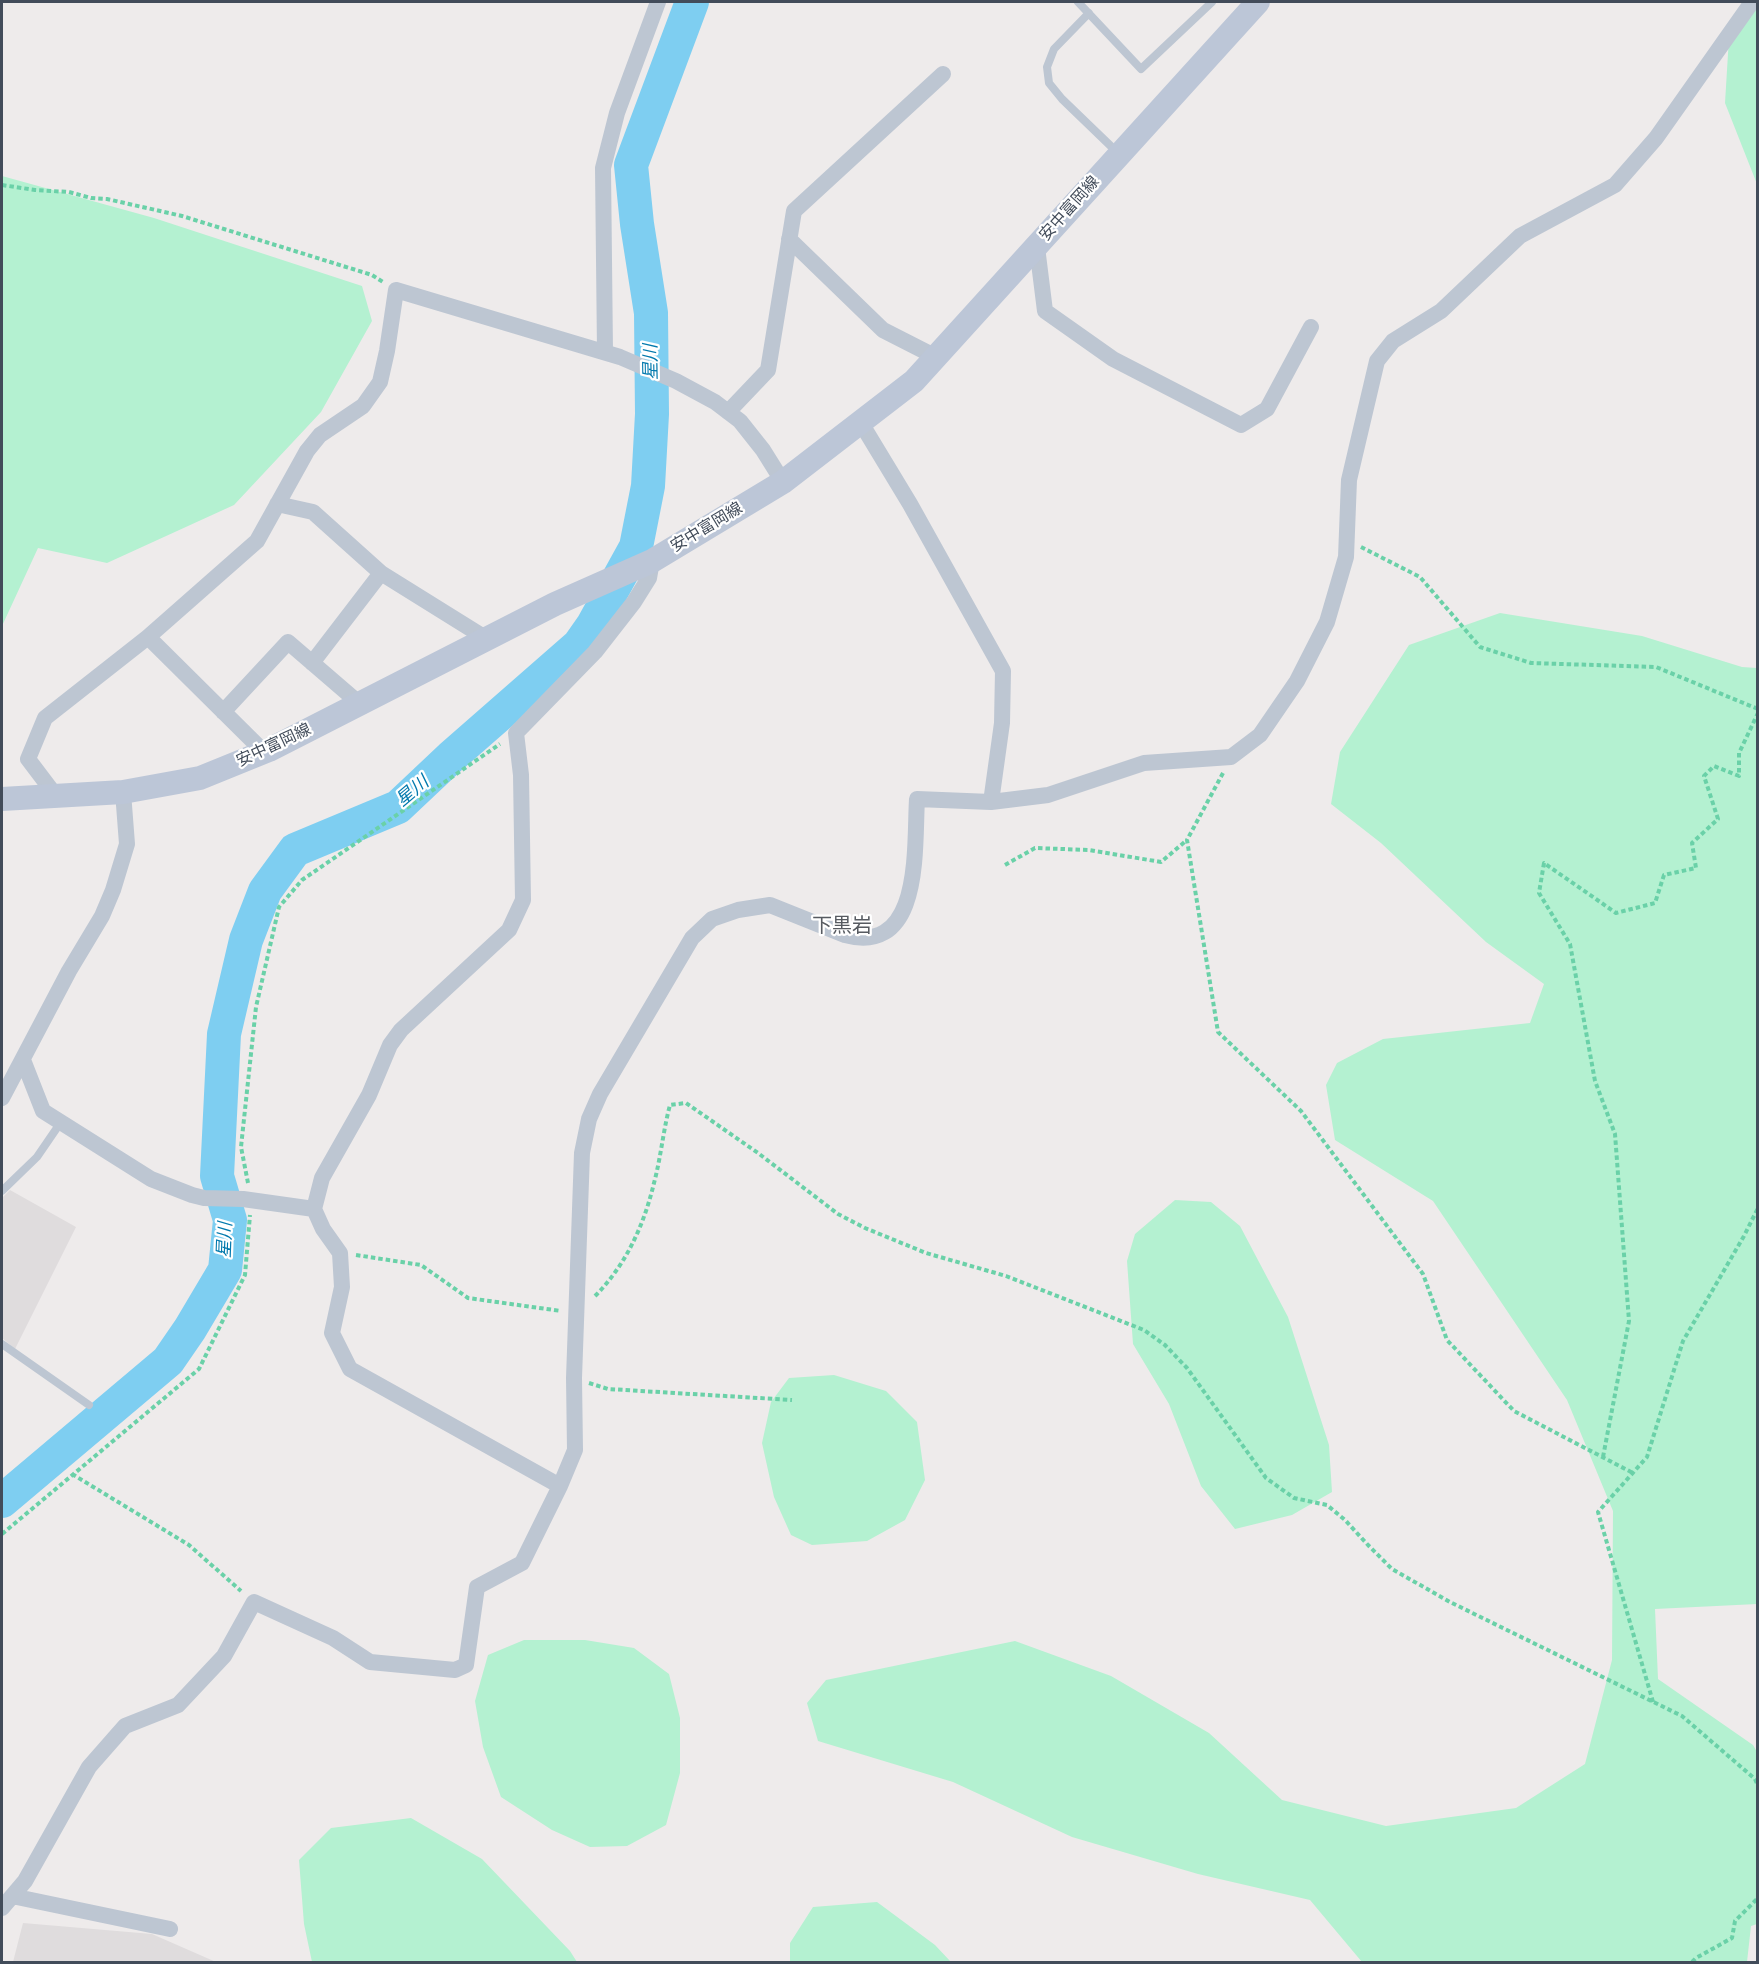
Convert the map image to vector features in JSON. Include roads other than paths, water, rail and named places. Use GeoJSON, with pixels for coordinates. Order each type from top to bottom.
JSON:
{"type":"FeatureCollection","features":[{"type":"Feature","properties":{"kind":"main road","name":"安中富岡線"},"geometry":{"type":"LineString","coordinates":[[2,799],[123,792],[200,778],[264,752],[555,604],[648,563],[783,482],[914,381],[1258,2]]}},
{"type":"Feature","properties":{"kind":"street"},"geometry":{"type":"LineString","coordinates":[[613,355],[603,168],[617,113],[658,2]]}},
{"type":"Feature","properties":{"kind":"street"},"geometry":{"type":"LineString","coordinates":[[7,1902],[25,1881],[89,1767],[125,1726],[178,1705],[224,1656],[254,1602],[333,1638],[370,1662],[455,1670],[466,1665],[477,1587],[522,1563],[575,1450],[574,1378],[582,1153],[589,1119],[600,1094],[692,938],[712,919],[738,910],[770,905],[854,938],[877,937],[897,922],[905,909],[911,889],[917,799],[991,802],[1048,795],[1144,763],[1232,757],[1260,735],[1297,681],[1327,622],[1346,556],[1348,480],[1377,361],[1393,341],[1441,311],[1520,236],[1615,185],[1656,138],[1752,2]]}},
{"type":"Feature","properties":{"kind":"street"},"geometry":{"type":"LineString","coordinates":[[728,412],[768,370],[794,212],[943,74]]}},
{"type":"Feature","properties":{"kind":"street"},"geometry":{"type":"LineString","coordinates":[[789,239],[883,330],[936,357]]}},
{"type":"Feature","properties":{"kind":"street"},"geometry":{"type":"LineString","coordinates":[[1037,247],[1045,310],[1113,359],[1240,424],[1268,409],[1311,327]]}},
{"type":"Feature","properties":{"kind":"street"},"geometry":{"type":"LineString","coordinates":[[56,796],[28,759],[45,718],[148,638],[256,541],[307,451],[320,435],[363,406],[380,382],[396,290],[613,355],[676,381],[715,402],[740,421],[763,450],[783,482]]}},
{"type":"Feature","properties":{"kind":"street"},"geometry":{"type":"LineString","coordinates":[[861,423],[910,504],[1003,671],[1002,723],[991,802]]}},
{"type":"Feature","properties":{"kind":"street"},"geometry":{"type":"LineString","coordinates":[[277,504],[313,512],[381,573],[487,639]]}},
{"type":"Feature","properties":{"kind":"street"},"geometry":{"type":"LineString","coordinates":[[560,1486],[350,1369],[332,1333],[342,1287],[340,1253],[322,1228],[314,1209],[322,1178],[369,1095],[390,1045],[401,1030],[509,930],[523,900],[521,775],[516,733],[595,652],[649,578],[648,563]]}},
{"type":"Feature","properties":{"kind":"street"},"geometry":{"type":"LineString","coordinates":[[312,663],[381,573]]}},
{"type":"Feature","properties":{"kind":"street"},"geometry":{"type":"LineString","coordinates":[[148,638],[264,752]]}},
{"type":"Feature","properties":{"kind":"street"},"geometry":{"type":"LineString","coordinates":[[223,712],[288,642],[360,704]]}},
{"type":"Feature","properties":{"kind":"street"},"geometry":{"type":"LineString","coordinates":[[2,1098],[69,971],[102,916],[113,890],[127,844],[123,792]]}},
{"type":"Feature","properties":{"kind":"street"},"geometry":{"type":"LineString","coordinates":[[23,1060],[43,1110],[151,1179],[204,1198],[247,1200],[314,1209]]}},
{"type":"Feature","properties":{"kind":"street"},"geometry":{"type":"LineString","coordinates":[[7,1902],[170,1929]]}},
{"type":"Feature","properties":{"kind":"lane"},"geometry":{"type":"LineString","coordinates":[[1078,2],[1141,69],[1212,2]]}},
{"type":"Feature","properties":{"kind":"lane"},"geometry":{"type":"LineString","coordinates":[[1089,13],[1054,49],[1047,67],[1049,83],[1062,99],[1119,154]]}},
{"type":"Feature","properties":{"kind":"lane"},"geometry":{"type":"LineString","coordinates":[[2,1191],[38,1156],[61,1122]]}},
{"type":"Feature","properties":{"kind":"lane"},"geometry":{"type":"LineString","coordinates":[[2,1344],[89,1405]]}},
{"type":"Feature","properties":{"kind":"waterway","name":"星川"},"geometry":{"type":"LineString","coordinates":[[2,1501],[168,1361],[225,1270],[230,1220],[217,1176],[224,1034],[246,940],[265,891],[295,850],[398,807],[451,757],[579,645],[593,625],[636,547],[648,486],[652,414],[651,313],[637,224],[631,165],[692,2]]}},
{"type":"Feature","properties":{"kind":"district","name":"下黒岩"},"geometry":{"type":"Point","coordinates":[842,927]}}]}
